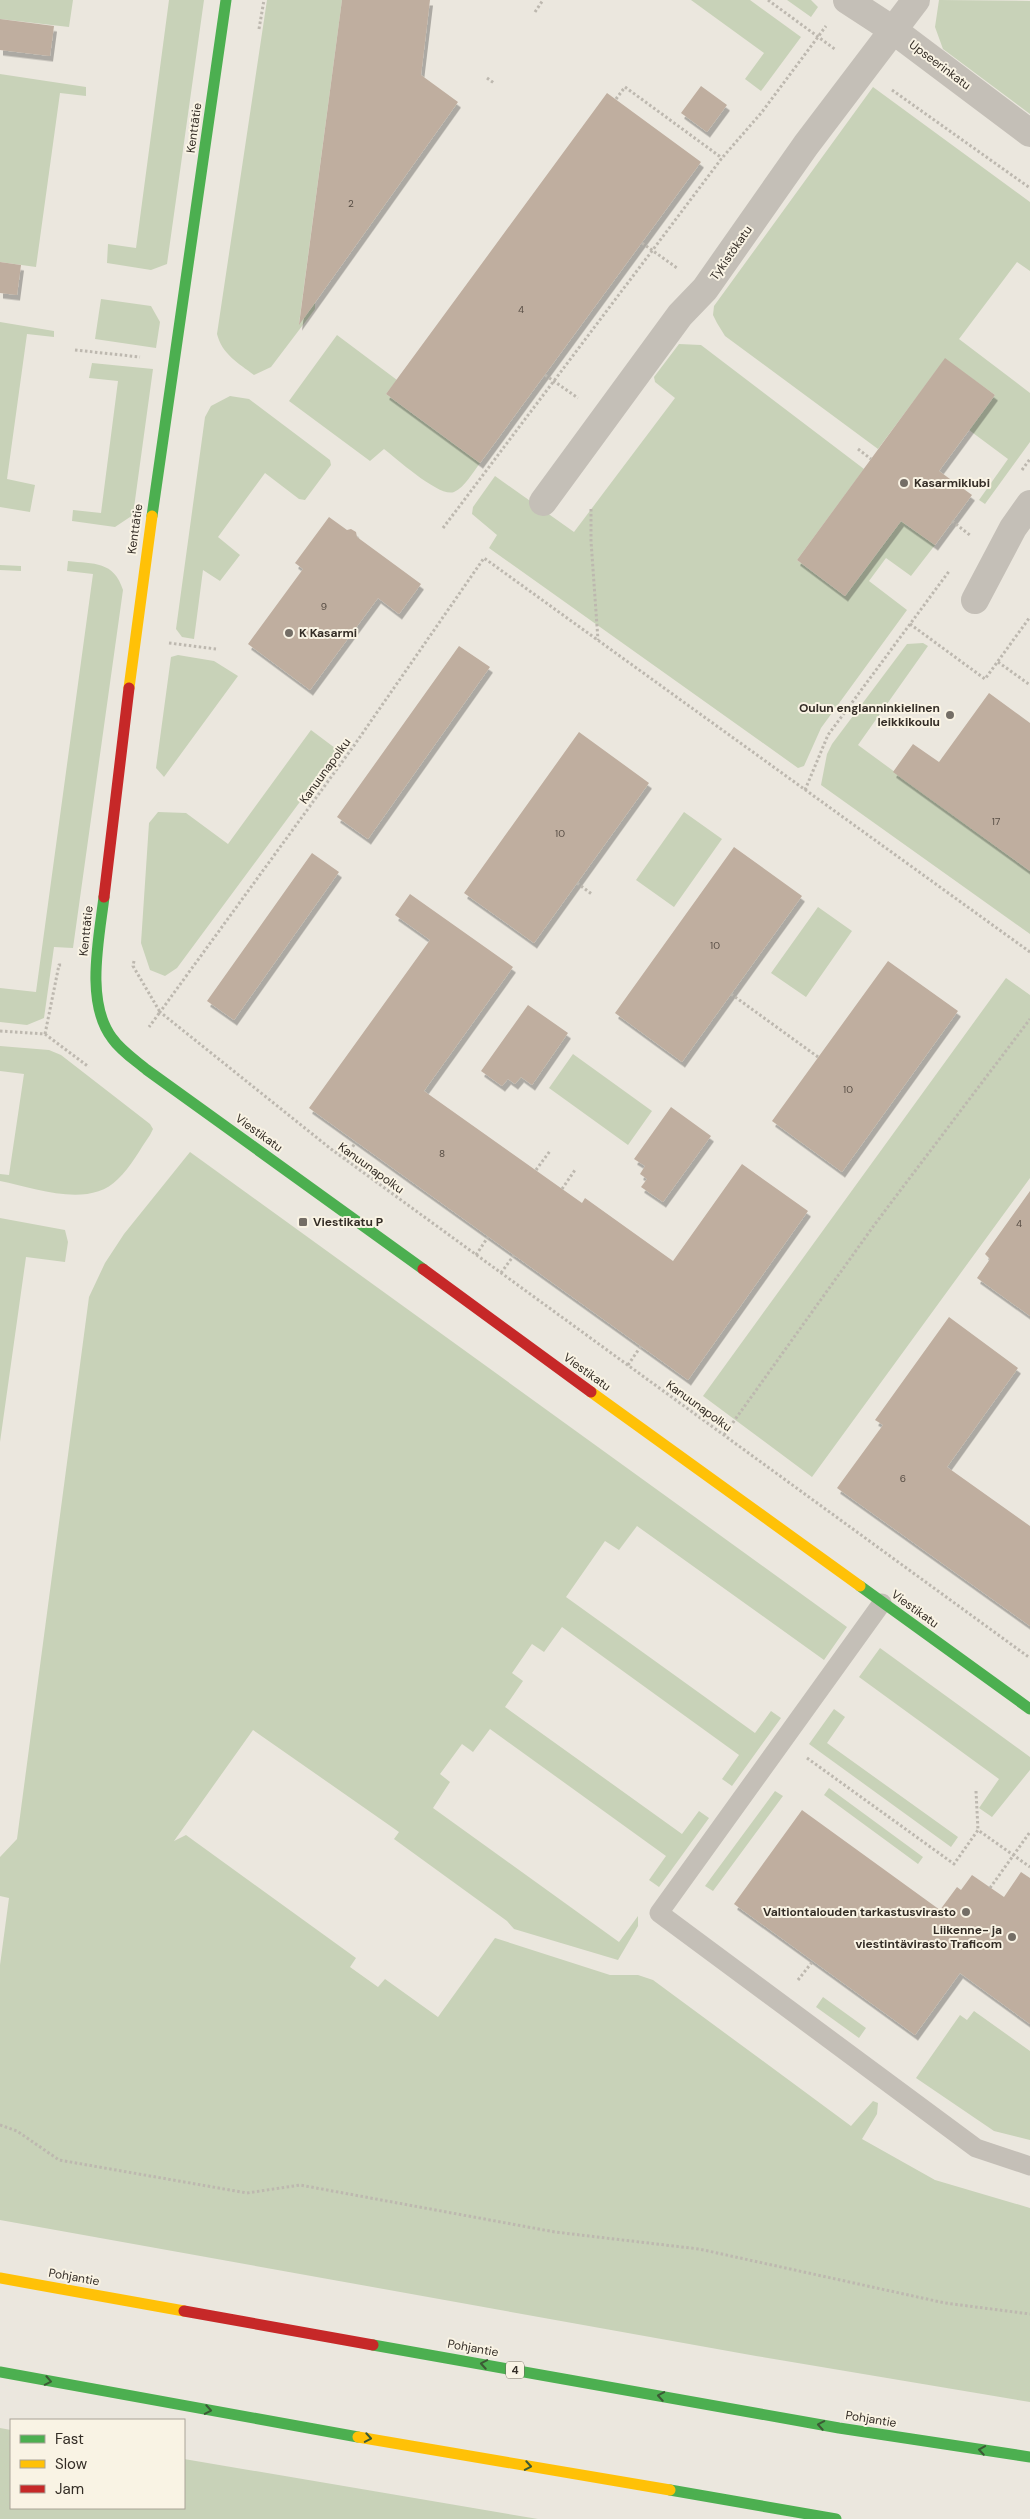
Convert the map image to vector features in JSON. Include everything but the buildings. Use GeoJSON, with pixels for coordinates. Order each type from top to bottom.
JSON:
{"type":"FeatureCollection","features":[{"type":"Feature","properties":{"kind":"main road","name":"Kenttätie"},"geometry":{"type":"LineString","coordinates":[[129,1055],[108,1031],[97,994],[96,966],[115,788],[146,546],[175,361],[226,0]]}},
{"type":"Feature","properties":{"kind":"main road","name":"Viestikatu"},"geometry":{"type":"LineString","coordinates":[[129,1055],[1030,1709]]}},
{"type":"Feature","properties":{"kind":"main road","name":"Pohjantie"},"geometry":{"type":"LineString","coordinates":[[0,2278],[839,2428],[1030,2457]]}},
{"type":"Feature","properties":{"kind":"main road"},"geometry":{"type":"LineString","coordinates":[[0,2372],[174,2405],[836,2519]]}},
{"type":"Feature","properties":{"kind":"street","name":"Upseerinkatu"},"geometry":{"type":"LineString","coordinates":[[847,0],[893,30],[1030,133]]}},
{"type":"Feature","properties":{"kind":"street","name":"Tykistökatu"},"geometry":{"type":"LineString","coordinates":[[543,502],[680,315],[705,289],[861,70],[916,0]]}},
{"type":"Feature","properties":{"kind":"street"},"geometry":{"type":"LineString","coordinates":[[976,600],[1013,528],[1030,504]]}},
{"type":"Feature","properties":{"kind":"lane"},"geometry":{"type":"LineString","coordinates":[[882,1603],[659,1913],[976,2148],[1030,2166]]}},
{"type":"Feature","properties":{"kind":"path"},"geometry":{"type":"LineString","coordinates":[[535,12],[543,0]]}},
{"type":"Feature","properties":{"kind":"path"},"geometry":{"type":"LineString","coordinates":[[768,0],[820,37],[861,70],[1030,188]]}},
{"type":"Feature","properties":{"kind":"path"},"geometry":{"type":"LineString","coordinates":[[444,528],[722,158],[762,112],[820,37],[828,22]]}},
{"type":"Feature","properties":{"kind":"path"},"geometry":{"type":"LineString","coordinates":[[487,78],[494,83]]}},
{"type":"Feature","properties":{"kind":"path"},"geometry":{"type":"LineString","coordinates":[[616,100],[626,87],[722,158]]}},
{"type":"Feature","properties":{"kind":"path"},"geometry":{"type":"LineString","coordinates":[[642,242],[705,289]]}},
{"type":"Feature","properties":{"kind":"path"},"geometry":{"type":"LineString","coordinates":[[75,350],[175,361]]}},
{"type":"Feature","properties":{"kind":"path"},"geometry":{"type":"LineString","coordinates":[[545,374],[605,417]]}},
{"type":"Feature","properties":{"kind":"path"},"geometry":{"type":"LineString","coordinates":[[858,449],[871,459]]}},
{"type":"Feature","properties":{"kind":"path"},"geometry":{"type":"LineString","coordinates":[[591,509],[591,541],[598,641],[1030,952]]}},
{"type":"Feature","properties":{"kind":"path"},"geometry":{"type":"LineString","coordinates":[[952,521],[973,538],[968,545]]}},
{"type":"Feature","properties":{"kind":"path","name":"Kanuunapolku"},"geometry":{"type":"LineString","coordinates":[[598,641],[484,558],[342,762],[160,1012],[344,1159],[1030,1658]]}},
{"type":"Feature","properties":{"kind":"path"},"geometry":{"type":"LineString","coordinates":[[805,790],[828,735],[950,569]]}},
{"type":"Feature","properties":{"kind":"path"},"geometry":{"type":"LineString","coordinates":[[910,624],[985,679],[1030,617]]}},
{"type":"Feature","properties":{"kind":"path"},"geometry":{"type":"LineString","coordinates":[[166,643],[216,649]]}},
{"type":"Feature","properties":{"kind":"path"},"geometry":{"type":"LineString","coordinates":[[998,662],[1030,685]]}},
{"type":"Feature","properties":{"kind":"path"},"geometry":{"type":"LineString","coordinates":[[577,883],[593,895]]}},
{"type":"Feature","properties":{"kind":"path"},"geometry":{"type":"LineString","coordinates":[[46,1034],[59,965]]}},
{"type":"Feature","properties":{"kind":"path"},"geometry":{"type":"LineString","coordinates":[[731,994],[818,1057]]}},
{"type":"Feature","properties":{"kind":"path"},"geometry":{"type":"LineString","coordinates":[[724,1435],[875,1224],[1030,1019]]}},
{"type":"Feature","properties":{"kind":"path"},"geometry":{"type":"LineString","coordinates":[[0,1031],[46,1034],[93,1070]]}},
{"type":"Feature","properties":{"kind":"path"},"geometry":{"type":"LineString","coordinates":[[344,1159],[356,1142]]}},
{"type":"Feature","properties":{"kind":"path"},"geometry":{"type":"LineString","coordinates":[[536,1170],[550,1150]]}},
{"type":"Feature","properties":{"kind":"path"},"geometry":{"type":"LineString","coordinates":[[562,1189],[575,1170]]}},
{"type":"Feature","properties":{"kind":"path"},"geometry":{"type":"LineString","coordinates":[[476,1254],[488,1237]]}},
{"type":"Feature","properties":{"kind":"path"},"geometry":{"type":"LineString","coordinates":[[501,1273],[514,1255]]}},
{"type":"Feature","properties":{"kind":"path"},"geometry":{"type":"LineString","coordinates":[[628,1365],[640,1346]]}},
{"type":"Feature","properties":{"kind":"path"},"geometry":{"type":"LineString","coordinates":[[784,1741],[954,1864],[978,1830],[976,1791]]}},
{"type":"Feature","properties":{"kind":"path"},"geometry":{"type":"LineString","coordinates":[[978,1830],[1030,1867]]}},
{"type":"Feature","properties":{"kind":"path"},"geometry":{"type":"LineString","coordinates":[[990,1888],[1030,1832]]}},
{"type":"Feature","properties":{"kind":"path"},"geometry":{"type":"LineString","coordinates":[[803,1974],[813,1960]]}},
{"type":"Feature","properties":{"kind":"path"},"geometry":{"type":"LineString","coordinates":[[0,2125],[17,2131],[59,2160],[247,2193],[300,2186],[555,2232],[699,2248],[945,2303],[1030,2314]]}},
{"type":"Feature","properties":{"kind":"green space"},"geometry":{"type":"Polygon","coordinates":[[[0,0],[73,0],[69,27],[0,19],[0,0]]]}},
{"type":"Feature","properties":{"kind":"green space"},"geometry":{"type":"Polygon","coordinates":[[[169,0],[204,0],[167,264],[151,270],[107,263],[108,244],[136,248],[169,0]]]}},
{"type":"Feature","properties":{"kind":"green space"},"geometry":{"type":"Polygon","coordinates":[[[267,0],[342,0],[299,324],[315,303],[315,309],[271,367],[254,375],[227,353],[217,334],[267,0]]]}},
{"type":"Feature","properties":{"kind":"green space"},"geometry":{"type":"Polygon","coordinates":[[[691,0],[750,0],[801,37],[761,91],[745,79],[764,53],[691,0]]]}},
{"type":"Feature","properties":{"kind":"green space"},"geometry":{"type":"Polygon","coordinates":[[[787,0],[811,0],[818,7],[811,17],[787,0]]]}},
{"type":"Feature","properties":{"kind":"green space"},"geometry":{"type":"Polygon","coordinates":[[[939,0],[1030,1],[1030,114],[943,49],[935,27],[939,0]]]}},
{"type":"Feature","properties":{"kind":"green space"},"geometry":{"type":"Polygon","coordinates":[[[0,74],[86,87],[86,96],[60,93],[36,267],[0,262],[0,74]]]}},
{"type":"Feature","properties":{"kind":"green space"},"geometry":{"type":"Polygon","coordinates":[[[873,87],[1030,202],[1030,271],[1017,262],[959,339],[1030,393],[1030,442],[985,504],[979,500],[1008,459],[969,430],[995,395],[945,359],[878,449],[725,336],[713,315],[714,306],[873,87]]]}},
{"type":"Feature","properties":{"kind":"green space"},"geometry":{"type":"Polygon","coordinates":[[[101,299],[151,306],[160,322],[156,348],[95,339],[101,299]]]}},
{"type":"Feature","properties":{"kind":"green space"},"geometry":{"type":"Polygon","coordinates":[[[0,322],[54,331],[54,337],[27,334],[7,479],[35,485],[30,512],[0,507],[0,322]]]}},
{"type":"Feature","properties":{"kind":"green space"},"geometry":{"type":"Polygon","coordinates":[[[337,335],[397,380],[386,394],[480,463],[458,490],[448,492],[429,484],[384,449],[370,461],[289,401],[337,335]]]}},
{"type":"Feature","properties":{"kind":"green space"},"geometry":{"type":"Polygon","coordinates":[[[679,344],[701,345],[864,469],[797,560],[845,596],[901,521],[935,545],[911,576],[886,558],[869,581],[907,610],[821,728],[804,766],[798,768],[489,548],[497,535],[472,514],[473,507],[495,476],[574,532],[675,398],[655,382],[654,377],[679,344]]]}},
{"type":"Feature","properties":{"kind":"green space"},"geometry":{"type":"Polygon","coordinates":[[[92,363],[153,369],[133,515],[115,527],[72,521],[73,510],[101,513],[118,381],[89,378],[92,363]]]}},
{"type":"Feature","properties":{"kind":"green space"},"geometry":{"type":"Polygon","coordinates":[[[230,396],[249,399],[330,460],[331,465],[305,500],[299,499],[265,473],[218,537],[240,555],[220,581],[203,570],[194,639],[182,637],[176,629],[205,417],[211,406],[230,396]]]}},
{"type":"Feature","properties":{"kind":"green space"},"geometry":{"type":"Polygon","coordinates":[[[68,561],[94,564],[108,569],[119,581],[123,590],[73,948],[54,947],[44,1018],[27,1025],[0,1022],[0,988],[36,992],[93,574],[67,571],[68,561]]]}},
{"type":"Feature","properties":{"kind":"green space"},"geometry":{"type":"Polygon","coordinates":[[[0,565],[21,566],[21,571],[0,570],[0,565]]]}},
{"type":"Feature","properties":{"kind":"green space"},"geometry":{"type":"Polygon","coordinates":[[[923,643],[928,646],[858,745],[1030,871],[1030,934],[821,785],[827,754],[832,744],[907,644],[923,643]]]}},
{"type":"Feature","properties":{"kind":"green space"},"geometry":{"type":"Polygon","coordinates":[[[178,655],[214,661],[238,676],[164,777],[156,768],[171,657],[178,655]]]}},
{"type":"Feature","properties":{"kind":"green space"},"geometry":{"type":"Polygon","coordinates":[[[311,730],[335,748],[336,753],[177,968],[165,976],[150,970],[141,943],[149,823],[158,812],[186,813],[228,844],[311,730]]]}},
{"type":"Feature","properties":{"kind":"green space"},"geometry":{"type":"Polygon","coordinates":[[[684,812],[722,839],[674,907],[636,880],[684,812]]]}},
{"type":"Feature","properties":{"kind":"green space"},"geometry":{"type":"Polygon","coordinates":[[[818,907],[852,931],[806,997],[771,973],[818,907]]]}},
{"type":"Feature","properties":{"kind":"green space"},"geometry":{"type":"Polygon","coordinates":[[[1006,978],[1030,995],[1030,1178],[812,1477],[703,1396],[1006,978]]]}},
{"type":"Feature","properties":{"kind":"green space"},"geometry":{"type":"Polygon","coordinates":[[[0,1046],[49,1050],[61,1055],[150,1124],[153,1129],[150,1135],[118,1179],[106,1188],[92,1193],[77,1195],[62,1194],[0,1181],[0,1174],[9,1175],[24,1074],[0,1071],[0,1046]]]}},
{"type":"Feature","properties":{"kind":"green space"},"geometry":{"type":"Polygon","coordinates":[[[573,1054],[652,1111],[628,1145],[549,1088],[573,1054]]]}},
{"type":"Feature","properties":{"kind":"green space"},"geometry":{"type":"Polygon","coordinates":[[[190,1152],[847,1627],[824,1660],[637,1526],[619,1550],[605,1541],[566,1597],[755,1733],[771,1711],[781,1718],[732,1786],[722,1779],[739,1755],[562,1627],[544,1652],[532,1644],[512,1673],[523,1681],[505,1707],[682,1834],[699,1811],[709,1818],[659,1887],[649,1880],[666,1856],[490,1729],[473,1752],[462,1744],[440,1774],[450,1782],[433,1808],[619,1942],[638,1916],[638,1926],[618,1960],[514,1929],[507,1921],[394,1839],[399,1832],[253,1730],[174,1841],[186,1835],[356,1958],[350,1967],[378,1987],[385,1979],[438,2017],[495,1938],[610,1975],[638,1975],[653,1980],[851,2126],[873,2101],[878,2103],[877,2114],[862,2139],[935,2180],[1030,2208],[1030,2402],[756,2356],[0,2220],[0,1965],[9,1898],[0,1896],[0,1857],[17,1839],[89,1297],[105,1263],[124,1234],[190,1152]]]}},
{"type":"Feature","properties":{"kind":"green space"},"geometry":{"type":"Polygon","coordinates":[[[0,1218],[65,1230],[68,1242],[65,1262],[26,1257],[0,1442],[0,1218]]]}},
{"type":"Feature","properties":{"kind":"green space"},"geometry":{"type":"Polygon","coordinates":[[[880,1648],[1030,1757],[1030,1770],[992,1817],[979,1808],[999,1779],[859,1677],[880,1648]]]}},
{"type":"Feature","properties":{"kind":"green space"},"geometry":{"type":"Polygon","coordinates":[[[834,1709],[845,1717],[827,1743],[958,1837],[951,1847],[809,1744],[834,1709]]]}},
{"type":"Feature","properties":{"kind":"green space"},"geometry":{"type":"Polygon","coordinates":[[[829,1788],[923,1857],[918,1864],[824,1795],[829,1788]]]}},
{"type":"Feature","properties":{"kind":"green space"},"geometry":{"type":"Polygon","coordinates":[[[775,1791],[783,1796],[713,1891],[705,1886],[775,1791]]]}},
{"type":"Feature","properties":{"kind":"green space"},"geometry":{"type":"Polygon","coordinates":[[[823,1997],[866,2028],[859,2038],[816,2007],[823,1997]]]}},
{"type":"Feature","properties":{"kind":"green space"},"geometry":{"type":"Polygon","coordinates":[[[974,2011],[1030,2051],[1030,2140],[994,2131],[916,2078],[960,2015],[967,2020],[974,2011]]]}},
{"type":"Feature","properties":{"kind":"green space"},"geometry":{"type":"Polygon","coordinates":[[[0,2428],[10,2430],[10,2509],[185,2509],[185,2459],[538,2519],[0,2519],[0,2428]]]}},
{"type":"Feature","properties":{"kind":"traffic: fast"},"geometry":{"type":"LineString","coordinates":[[152,516],[226,0]]}},
{"type":"Feature","properties":{"kind":"traffic: fast"},"geometry":{"type":"LineString","coordinates":[[104,897],[97,951],[96,989],[104,1023],[116,1043],[147,1070],[423,1269]]}},
{"type":"Feature","properties":{"kind":"traffic: fast"},"geometry":{"type":"LineString","coordinates":[[860,1586],[1030,1709]]}},
{"type":"Feature","properties":{"kind":"traffic: fast"},"geometry":{"type":"LineString","coordinates":[[373,2345],[839,2428],[1030,2457]]}},
{"type":"Feature","properties":{"kind":"traffic: fast"},"geometry":{"type":"LineString","coordinates":[[0,2372],[358,2437]]}},
{"type":"Feature","properties":{"kind":"traffic: fast"},"geometry":{"type":"LineString","coordinates":[[670,2490],[836,2519]]}},
{"type":"Feature","properties":{"kind":"traffic: slow"},"geometry":{"type":"LineString","coordinates":[[129,688],[152,516]]}},
{"type":"Feature","properties":{"kind":"traffic: slow"},"geometry":{"type":"LineString","coordinates":[[591,1392],[860,1586]]}},
{"type":"Feature","properties":{"kind":"traffic: slow"},"geometry":{"type":"LineString","coordinates":[[0,2278],[184,2311]]}},
{"type":"Feature","properties":{"kind":"traffic: slow"},"geometry":{"type":"LineString","coordinates":[[358,2437],[670,2490]]}},
{"type":"Feature","properties":{"kind":"traffic: jam"},"geometry":{"type":"LineString","coordinates":[[104,897],[129,688]]}},
{"type":"Feature","properties":{"kind":"traffic: jam"},"geometry":{"type":"LineString","coordinates":[[423,1269],[591,1392]]}},
{"type":"Feature","properties":{"kind":"traffic: jam"},"geometry":{"type":"LineString","coordinates":[[184,2311],[373,2345]]}},
{"type":"Feature","properties":{"kind":"place","name":"Kasarmiklubi"},"geometry":{"type":"Point","coordinates":[904,483]}},
{"type":"Feature","properties":{"kind":"place","name":"K Kasarmi"},"geometry":{"type":"Point","coordinates":[289,633]}},
{"type":"Feature","properties":{"kind":"place","name":"Oulun englanninkielinen leikkikoulu"},"geometry":{"type":"Point","coordinates":[950,715]}},
{"type":"Feature","properties":{"kind":"place","name":"Viestikatu P"},"geometry":{"type":"Point","coordinates":[303,1222]}},
{"type":"Feature","properties":{"kind":"place","name":"Valtiontalouden tarkastusvirasto"},"geometry":{"type":"Point","coordinates":[966,1912]}},
{"type":"Feature","properties":{"kind":"place","name":"Liikenne- ja viestintävirasto Traficom"},"geometry":{"type":"Point","coordinates":[1012,1937]}}]}
